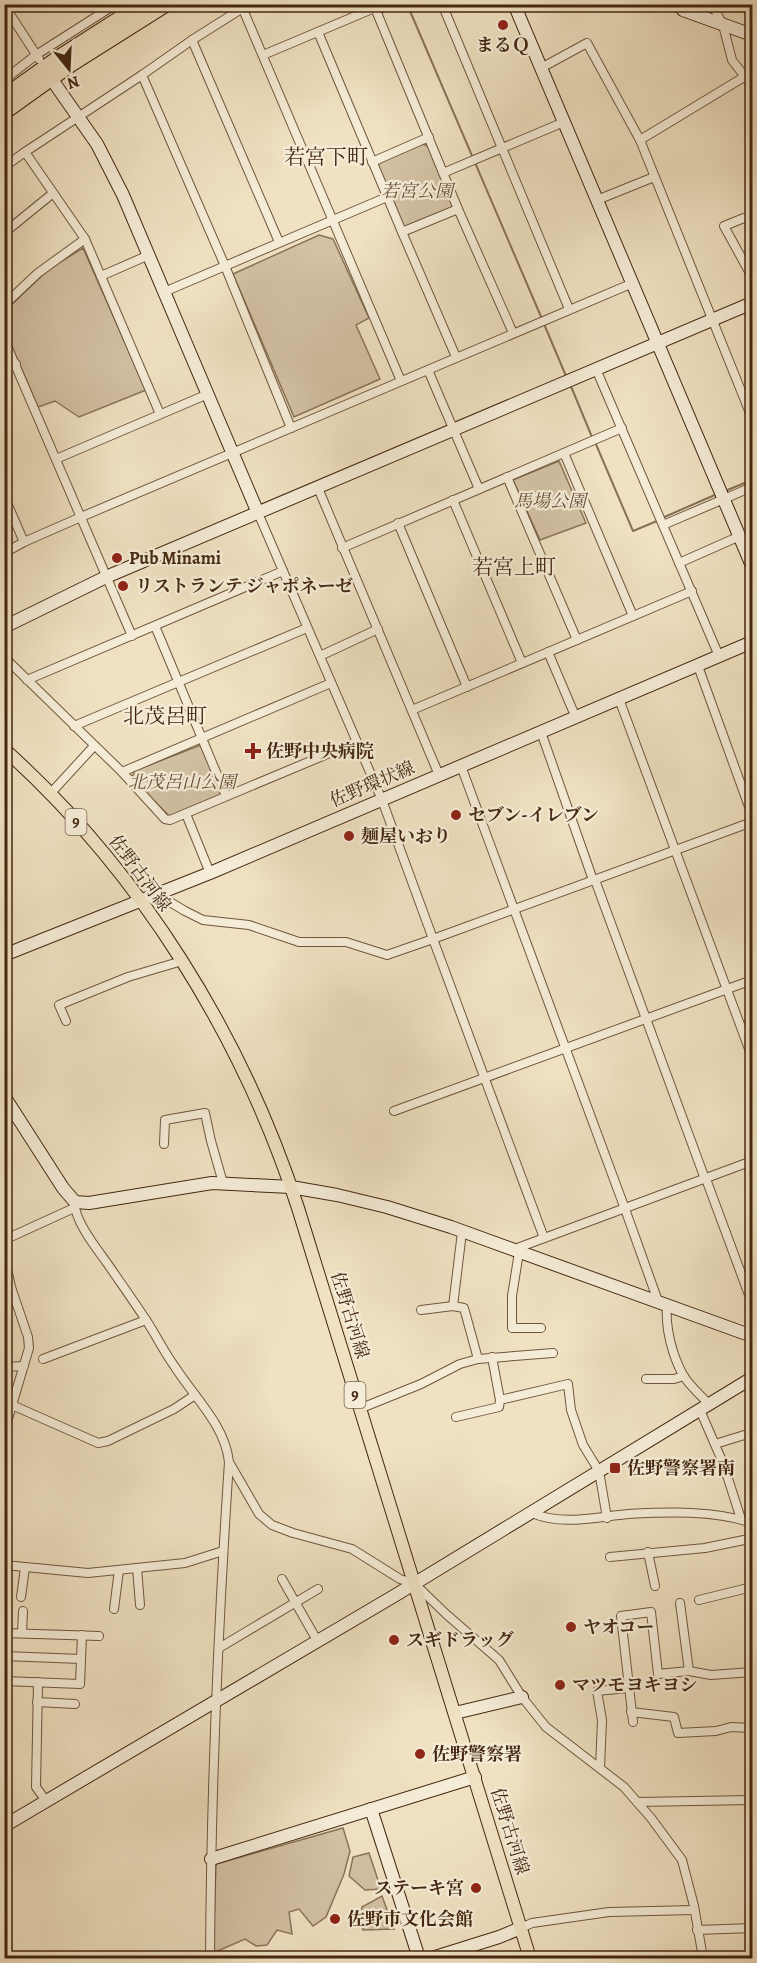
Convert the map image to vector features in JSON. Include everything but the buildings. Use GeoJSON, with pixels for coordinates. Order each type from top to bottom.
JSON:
{"type":"FeatureCollection","features":[{"type":"Feature","properties":{"kind":"highway"},"geometry":{"type":"LineString","coordinates":[[4,97],[60,57],[143,4]]}},
{"type":"Feature","properties":{"kind":"highway"},"geometry":{"type":"LineString","coordinates":[[4,111],[71,64],[166,4]]}},
{"type":"Feature","properties":{"kind":"main road","name":"佐野古河線"},"geometry":{"type":"LineString","coordinates":[[4,749],[50,794],[111,862],[182,961],[214,1015],[250,1084],[291,1187],[530,1959]]}},
{"type":"Feature","properties":{"kind":"street"},"geometry":{"type":"LineString","coordinates":[[4,80],[116,4]]}},
{"type":"Feature","properties":{"kind":"street"},"geometry":{"type":"LineString","coordinates":[[442,4],[569,309]]}},
{"type":"Feature","properties":{"kind":"street"},"geometry":{"type":"LineString","coordinates":[[514,4],[753,566]]}},
{"type":"Feature","properties":{"kind":"street"},"geometry":{"type":"LineString","coordinates":[[678,4],[683,10],[753,35]]}},
{"type":"Feature","properties":{"kind":"street"},"geometry":{"type":"LineString","coordinates":[[712,4],[723,25],[732,60],[753,86]]}},
{"type":"Feature","properties":{"kind":"street"},"geometry":{"type":"LineString","coordinates":[[4,5],[38,58]]}},
{"type":"Feature","properties":{"kind":"street"},"geometry":{"type":"LineString","coordinates":[[4,166],[245,6],[263,55],[401,381]]}},
{"type":"Feature","properties":{"kind":"street"},"geometry":{"type":"LineString","coordinates":[[263,55],[379,6],[443,173],[513,333]]}},
{"type":"Feature","properties":{"kind":"street"},"geometry":{"type":"LineString","coordinates":[[318,32],[456,357]]}},
{"type":"Feature","properties":{"kind":"street"},"geometry":{"type":"LineString","coordinates":[[192,40],[279,242]]}},
{"type":"Feature","properties":{"kind":"street"},"geometry":{"type":"LineString","coordinates":[[541,68],[587,43],[640,140],[711,320],[753,418]]}},
{"type":"Feature","properties":{"kind":"street"},"geometry":{"type":"LineString","coordinates":[[142,75],[225,266],[291,429]]}},
{"type":"Feature","properties":{"kind":"street"},"geometry":{"type":"LineString","coordinates":[[640,140],[744,77]]}},
{"type":"Feature","properties":{"kind":"street"},"geometry":{"type":"LineString","coordinates":[[55,84],[108,164],[382,800],[544,1238]]}},
{"type":"Feature","properties":{"kind":"street"},"geometry":{"type":"LineString","coordinates":[[443,173],[564,122]]}},
{"type":"Feature","properties":{"kind":"street"},"geometry":{"type":"LineString","coordinates":[[372,162],[429,137]]}},
{"type":"Feature","properties":{"kind":"street"},"geometry":{"type":"LineString","coordinates":[[25,152],[52,194],[85,238],[160,414]]}},
{"type":"Feature","properties":{"kind":"street"},"geometry":{"type":"LineString","coordinates":[[597,200],[654,177]]}},
{"type":"Feature","properties":{"kind":"street"},"geometry":{"type":"LineString","coordinates":[[4,233],[52,194]]}},
{"type":"Feature","properties":{"kind":"street"},"geometry":{"type":"LineString","coordinates":[[164,292],[387,197]]}},
{"type":"Feature","properties":{"kind":"street"},"geometry":{"type":"LineString","coordinates":[[402,232],[458,209]]}},
{"type":"Feature","properties":{"kind":"street"},"geometry":{"type":"LineString","coordinates":[[744,218],[724,226],[753,277]]}},
{"type":"Feature","properties":{"kind":"street"},"geometry":{"type":"LineString","coordinates":[[4,305],[38,273],[85,238]]}},
{"type":"Feature","properties":{"kind":"street"},"geometry":{"type":"LineString","coordinates":[[100,276],[149,255]]}},
{"type":"Feature","properties":{"kind":"street"},"geometry":{"type":"LineString","coordinates":[[4,554],[24,542],[81,517],[633,283]]}},
{"type":"Feature","properties":{"kind":"street"},"geometry":{"type":"LineString","coordinates":[[4,627],[106,577],[753,303]]}},
{"type":"Feature","properties":{"kind":"street"},"geometry":{"type":"LineString","coordinates":[[4,339],[132,636]]}},
{"type":"Feature","properties":{"kind":"street"},"geometry":{"type":"LineString","coordinates":[[4,369],[16,364]]}},
{"type":"Feature","properties":{"kind":"street"},"geometry":{"type":"LineString","coordinates":[[596,369],[720,656]]}},
{"type":"Feature","properties":{"kind":"street"},"geometry":{"type":"LineString","coordinates":[[428,370],[479,489]]}},
{"type":"Feature","properties":{"kind":"street"},"geometry":{"type":"LineString","coordinates":[[57,459],[208,394]]}},
{"type":"Feature","properties":{"kind":"street"},"geometry":{"type":"LineString","coordinates":[[342,548],[622,428]]}},
{"type":"Feature","properties":{"kind":"street"},"geometry":{"type":"LineString","coordinates":[[564,453],[633,616]]}},
{"type":"Feature","properties":{"kind":"street"},"geometry":{"type":"LineString","coordinates":[[507,477],[577,640]]}},
{"type":"Feature","properties":{"kind":"street"},"geometry":{"type":"LineString","coordinates":[[663,525],[753,487]]}},
{"type":"Feature","properties":{"kind":"street"},"geometry":{"type":"LineString","coordinates":[[318,488],[439,775]]}},
{"type":"Feature","properties":{"kind":"street"},"geometry":{"type":"LineString","coordinates":[[4,496],[24,542]]}},
{"type":"Feature","properties":{"kind":"street"},"geometry":{"type":"LineString","coordinates":[[453,500],[522,663]]}},
{"type":"Feature","properties":{"kind":"street"},"geometry":{"type":"LineString","coordinates":[[398,523],[467,687]]}},
{"type":"Feature","properties":{"kind":"street"},"geometry":{"type":"LineString","coordinates":[[679,562],[740,536]]}},
{"type":"Feature","properties":{"kind":"street"},"geometry":{"type":"LineString","coordinates":[[27,680],[283,571]]}},
{"type":"Feature","properties":{"kind":"street"},"geometry":{"type":"LineString","coordinates":[[412,710],[692,591]]}},
{"type":"Feature","properties":{"kind":"street"},"geometry":{"type":"LineString","coordinates":[[155,626],[226,796]]}},
{"type":"Feature","properties":{"kind":"street"},"geometry":{"type":"LineString","coordinates":[[74,726],[307,628]]}},
{"type":"Feature","properties":{"kind":"street"},"geometry":{"type":"LineString","coordinates":[[320,656],[378,629]]}},
{"type":"Feature","properties":{"kind":"street","name":"佐野環状線"},"geometry":{"type":"LineString","coordinates":[[4,955],[161,894],[753,642]]}},
{"type":"Feature","properties":{"kind":"street"},"geometry":{"type":"LineString","coordinates":[[548,652],[576,718]]}},
{"type":"Feature","properties":{"kind":"street"},"geometry":{"type":"LineString","coordinates":[[4,657],[122,772],[165,819],[170,820],[186,814],[356,742]]}},
{"type":"Feature","properties":{"kind":"street"},"geometry":{"type":"LineString","coordinates":[[698,666],[753,815]]}},
{"type":"Feature","properties":{"kind":"street"},"geometry":{"type":"LineString","coordinates":[[122,772],[332,683]]}},
{"type":"Feature","properties":{"kind":"street"},"geometry":{"type":"LineString","coordinates":[[619,699],[753,1057]]}},
{"type":"Feature","properties":{"kind":"street"},"geometry":{"type":"LineString","coordinates":[[541,732],[594,880],[753,1303]]}},
{"type":"Feature","properties":{"kind":"street"},"geometry":{"type":"LineString","coordinates":[[50,794],[94,746]]}},
{"type":"Feature","properties":{"kind":"street"},"geometry":{"type":"LineString","coordinates":[[461,766],[625,1209],[663,1303],[676,1357],[684,1376],[704,1407],[741,1519]]}},
{"type":"Feature","properties":{"kind":"street"},"geometry":{"type":"LineString","coordinates":[[186,814],[210,873]]}},
{"type":"Feature","properties":{"kind":"street"},"geometry":{"type":"LineString","coordinates":[[161,894],[165,899],[203,920],[249,926],[299,942],[346,942],[387,955],[753,822]]}},
{"type":"Feature","properties":{"kind":"street"},"geometry":{"type":"LineString","coordinates":[[66,1021],[59,1005],[128,976],[182,961]]}},
{"type":"Feature","properties":{"kind":"street"},"geometry":{"type":"LineString","coordinates":[[394,1111],[753,980]]}},
{"type":"Feature","properties":{"kind":"street"},"geometry":{"type":"LineString","coordinates":[[4,1096],[74,1205],[94,1244],[146,1320],[174,1367],[223,1436],[229,1462],[216,1703],[210,1959]]}},
{"type":"Feature","properties":{"kind":"street"},"geometry":{"type":"LineString","coordinates":[[164,1144],[165,1120],[205,1113],[223,1183]]}},
{"type":"Feature","properties":{"kind":"street"},"geometry":{"type":"LineString","coordinates":[[516,1251],[544,1238],[753,1161]]}},
{"type":"Feature","properties":{"kind":"street"},"geometry":{"type":"LineString","coordinates":[[4,1240],[74,1205],[212,1183],[291,1187],[363,1201],[462,1232],[753,1336]]}},
{"type":"Feature","properties":{"kind":"street"},"geometry":{"type":"LineString","coordinates":[[453,1306],[462,1232]]}},
{"type":"Feature","properties":{"kind":"street"},"geometry":{"type":"LineString","coordinates":[[516,1251],[512,1328],[541,1328]]}},
{"type":"Feature","properties":{"kind":"street"},"geometry":{"type":"LineString","coordinates":[[4,1255],[8,1288],[28,1337],[29,1348],[4,1432]]}},
{"type":"Feature","properties":{"kind":"street"},"geometry":{"type":"LineString","coordinates":[[421,1310],[453,1306],[464,1308],[478,1359]]}},
{"type":"Feature","properties":{"kind":"street"},"geometry":{"type":"LineString","coordinates":[[43,1359],[146,1320]]}},
{"type":"Feature","properties":{"kind":"street"},"geometry":{"type":"LineString","coordinates":[[359,1409],[421,1384],[460,1364],[492,1357],[553,1353]]}},
{"type":"Feature","properties":{"kind":"street"},"geometry":{"type":"LineString","coordinates":[[456,1417],[499,1407],[500,1400],[492,1357]]}},
{"type":"Feature","properties":{"kind":"street"},"geometry":{"type":"LineString","coordinates":[[4,1367],[24,1366]]}},
{"type":"Feature","properties":{"kind":"street"},"geometry":{"type":"LineString","coordinates":[[646,1379],[684,1376]]}},
{"type":"Feature","properties":{"kind":"street"},"geometry":{"type":"LineString","coordinates":[[4,1826],[415,1584],[753,1378]]}},
{"type":"Feature","properties":{"kind":"street"},"geometry":{"type":"LineString","coordinates":[[500,1400],[568,1384],[571,1410],[583,1445],[599,1471],[607,1518]]}},
{"type":"Feature","properties":{"kind":"street"},"geometry":{"type":"LineString","coordinates":[[12,1405],[98,1443],[108,1441],[174,1409],[195,1395]]}},
{"type":"Feature","properties":{"kind":"street"},"geometry":{"type":"LineString","coordinates":[[715,1443],[751,1433]]}},
{"type":"Feature","properties":{"kind":"street"},"geometry":{"type":"LineString","coordinates":[[229,1462],[259,1514],[272,1525],[352,1549],[400,1579],[415,1584],[499,1660],[522,1697],[546,1727],[624,1787],[682,1860],[704,1959]]}},
{"type":"Feature","properties":{"kind":"street"},"geometry":{"type":"LineString","coordinates":[[532,1513],[552,1520],[607,1518],[627,1514],[696,1513],[741,1519],[753,1523]]}},
{"type":"Feature","properties":{"kind":"street"},"geometry":{"type":"LineString","coordinates":[[610,1557],[705,1548],[744,1540],[753,1542]]}},
{"type":"Feature","properties":{"kind":"street"},"geometry":{"type":"LineString","coordinates":[[4,1565],[88,1573],[185,1563],[224,1551]]}},
{"type":"Feature","properties":{"kind":"street"},"geometry":{"type":"LineString","coordinates":[[648,1552],[655,1586]]}},
{"type":"Feature","properties":{"kind":"street"},"geometry":{"type":"LineString","coordinates":[[21,1597],[25,1568]]}},
{"type":"Feature","properties":{"kind":"street"},"geometry":{"type":"LineString","coordinates":[[137,1568],[140,1605]]}},
{"type":"Feature","properties":{"kind":"street"},"geometry":{"type":"LineString","coordinates":[[114,1609],[119,1570]]}},
{"type":"Feature","properties":{"kind":"street"},"geometry":{"type":"LineString","coordinates":[[282,1579],[318,1642]]}},
{"type":"Feature","properties":{"kind":"street"},"geometry":{"type":"LineString","coordinates":[[699,1600],[753,1587]]}},
{"type":"Feature","properties":{"kind":"street"},"geometry":{"type":"LineString","coordinates":[[219,1648],[318,1589]]}},
{"type":"Feature","properties":{"kind":"street"},"geometry":{"type":"LineString","coordinates":[[680,1603],[689,1671]]}},
{"type":"Feature","properties":{"kind":"street"},"geometry":{"type":"LineString","coordinates":[[22,1633],[23,1611]]}},
{"type":"Feature","properties":{"kind":"street"},"geometry":{"type":"LineString","coordinates":[[753,1672],[711,1675],[689,1671],[658,1674],[651,1612],[621,1616],[632,1717],[674,1717],[678,1732],[753,1728]]}},
{"type":"Feature","properties":{"kind":"street"},"geometry":{"type":"LineString","coordinates":[[4,1633],[99,1636]]}},
{"type":"Feature","properties":{"kind":"street"},"geometry":{"type":"LineString","coordinates":[[4,1681],[80,1684],[82,1635]]}},
{"type":"Feature","properties":{"kind":"street"},"geometry":{"type":"LineString","coordinates":[[4,1656],[81,1659]]}},
{"type":"Feature","properties":{"kind":"street"},"geometry":{"type":"LineString","coordinates":[[38,1682],[36,1787],[46,1801]]}},
{"type":"Feature","properties":{"kind":"street"},"geometry":{"type":"LineString","coordinates":[[600,1768],[602,1720],[597,1691],[628,1688]]}},
{"type":"Feature","properties":{"kind":"street"},"geometry":{"type":"LineString","coordinates":[[455,1713],[522,1697]]}},
{"type":"Feature","properties":{"kind":"street"},"geometry":{"type":"LineString","coordinates":[[37,1702],[75,1704]]}},
{"type":"Feature","properties":{"kind":"street"},"geometry":{"type":"LineString","coordinates":[[211,1859],[475,1777]]}},
{"type":"Feature","properties":{"kind":"street"},"geometry":{"type":"LineString","coordinates":[[637,1802],[753,1800]]}},
{"type":"Feature","properties":{"kind":"street"},"geometry":{"type":"LineString","coordinates":[[371,1809],[419,1959]]}},
{"type":"Feature","properties":{"kind":"street"},"geometry":{"type":"LineString","coordinates":[[432,1959],[499,1938],[532,1923],[609,1912],[694,1910]]}},
{"type":"Feature","properties":{"kind":"street"},"geometry":{"type":"LineString","coordinates":[[698,1930],[753,1928]]}},
{"type":"Feature","properties":{"kind":"green space","name":"若宮公園"},"geometry":{"type":"Polygon","coordinates":[[[423,144],[429,147],[456,209],[402,231],[377,167],[380,162],[423,144]]]}},
{"type":"Feature","properties":{"kind":"green space"},"geometry":{"type":"Polygon","coordinates":[[[319,235],[333,239],[369,318],[356,325],[380,379],[294,417],[233,274],[319,235]]]}},
{"type":"Feature","properties":{"kind":"green space"},"geometry":{"type":"Polygon","coordinates":[[[83,248],[146,390],[79,417],[55,401],[38,407],[5,331],[5,311],[49,269],[83,248]]]}},
{"type":"Feature","properties":{"kind":"green space","name":"馬場公園"},"geometry":{"type":"Polygon","coordinates":[[[559,461],[586,523],[540,540],[513,480],[559,461]]]}},
{"type":"Feature","properties":{"kind":"green space","name":"北茂呂山公園"},"geometry":{"type":"Polygon","coordinates":[[[201,745],[222,795],[170,817],[132,778],[134,771],[201,745]]]}},
{"type":"Feature","properties":{"kind":"green space"},"geometry":{"type":"Polygon","coordinates":[[[343,1828],[350,1851],[344,1874],[326,1917],[313,1926],[299,1909],[289,1912],[292,1934],[277,1930],[267,1945],[256,1946],[245,1939],[213,1953],[216,1864],[343,1828]]]}},
{"type":"Feature","properties":{"kind":"green space"},"geometry":{"type":"Polygon","coordinates":[[[369,1853],[381,1889],[365,1890],[349,1876],[353,1857],[369,1853]]]}},
{"type":"Feature","properties":{"kind":"green space"},"geometry":{"type":"Polygon","coordinates":[[[382,1896],[394,1929],[363,1930],[360,1917],[362,1907],[382,1896]]]}},
{"type":"Feature","properties":{"kind":"waterway"},"geometry":{"type":"LineString","coordinates":[[381,13],[400,4]]}},
{"type":"Feature","properties":{"kind":"waterway"},"geometry":{"type":"LineString","coordinates":[[407,4],[542,319]]}},
{"type":"Feature","properties":{"kind":"waterway"},"geometry":{"type":"LineString","coordinates":[[544,324],[566,376]]}},
{"type":"Feature","properties":{"kind":"waterway"},"geometry":{"type":"LineString","coordinates":[[570,384],[592,437]]}},
{"type":"Feature","properties":{"kind":"waterway"},"geometry":{"type":"LineString","coordinates":[[595,442],[633,531],[657,521]]}},
{"type":"Feature","properties":{"kind":"waterway"},"geometry":{"type":"LineString","coordinates":[[725,491],[752,480]]}},
{"type":"Feature","properties":{"kind":"waterway"},"geometry":{"type":"LineString","coordinates":[[662,518],[717,494]]}},
{"type":"Feature","properties":{"kind":"place","name":"まるＱ"},"geometry":{"type":"Point","coordinates":[503,25]}},
{"type":"Feature","properties":{"kind":"place","name":"Pub Minami"},"geometry":{"type":"Point","coordinates":[117,558]}},
{"type":"Feature","properties":{"kind":"place","name":"リストランテ ジャポネーゼ"},"geometry":{"type":"Point","coordinates":[123,586]}},
{"type":"Feature","properties":{"kind":"place","name":"佐野中央病院"},"geometry":{"type":"Point","coordinates":[253,751]}},
{"type":"Feature","properties":{"kind":"place","name":"セブン-イレブン"},"geometry":{"type":"Point","coordinates":[456,815]}},
{"type":"Feature","properties":{"kind":"place","name":"麺屋いおり"},"geometry":{"type":"Point","coordinates":[349,836]}},
{"type":"Feature","properties":{"kind":"place","name":"佐野警察署南"},"geometry":{"type":"Point","coordinates":[615,1468]}},
{"type":"Feature","properties":{"kind":"place","name":"ヤオコー"},"geometry":{"type":"Point","coordinates":[571,1627]}},
{"type":"Feature","properties":{"kind":"place","name":"スギドラッグ"},"geometry":{"type":"Point","coordinates":[394,1640]}},
{"type":"Feature","properties":{"kind":"place","name":"マツモヨキヨシ"},"geometry":{"type":"Point","coordinates":[560,1685]}},
{"type":"Feature","properties":{"kind":"place","name":"佐野警察署"},"geometry":{"type":"Point","coordinates":[420,1754]}},
{"type":"Feature","properties":{"kind":"place","name":"ステーキ宮"},"geometry":{"type":"Point","coordinates":[476,1888]}},
{"type":"Feature","properties":{"kind":"place","name":"佐野市文化会館"},"geometry":{"type":"Point","coordinates":[335,1919]}},
{"type":"Feature","properties":{"kind":"district","name":"若宮下町"},"geometry":{"type":"Point","coordinates":[326,157]}},
{"type":"Feature","properties":{"kind":"district","name":"若宮上町"},"geometry":{"type":"Point","coordinates":[514,567]}},
{"type":"Feature","properties":{"kind":"district","name":"北茂呂町"},"geometry":{"type":"Point","coordinates":[165,716]}}]}
